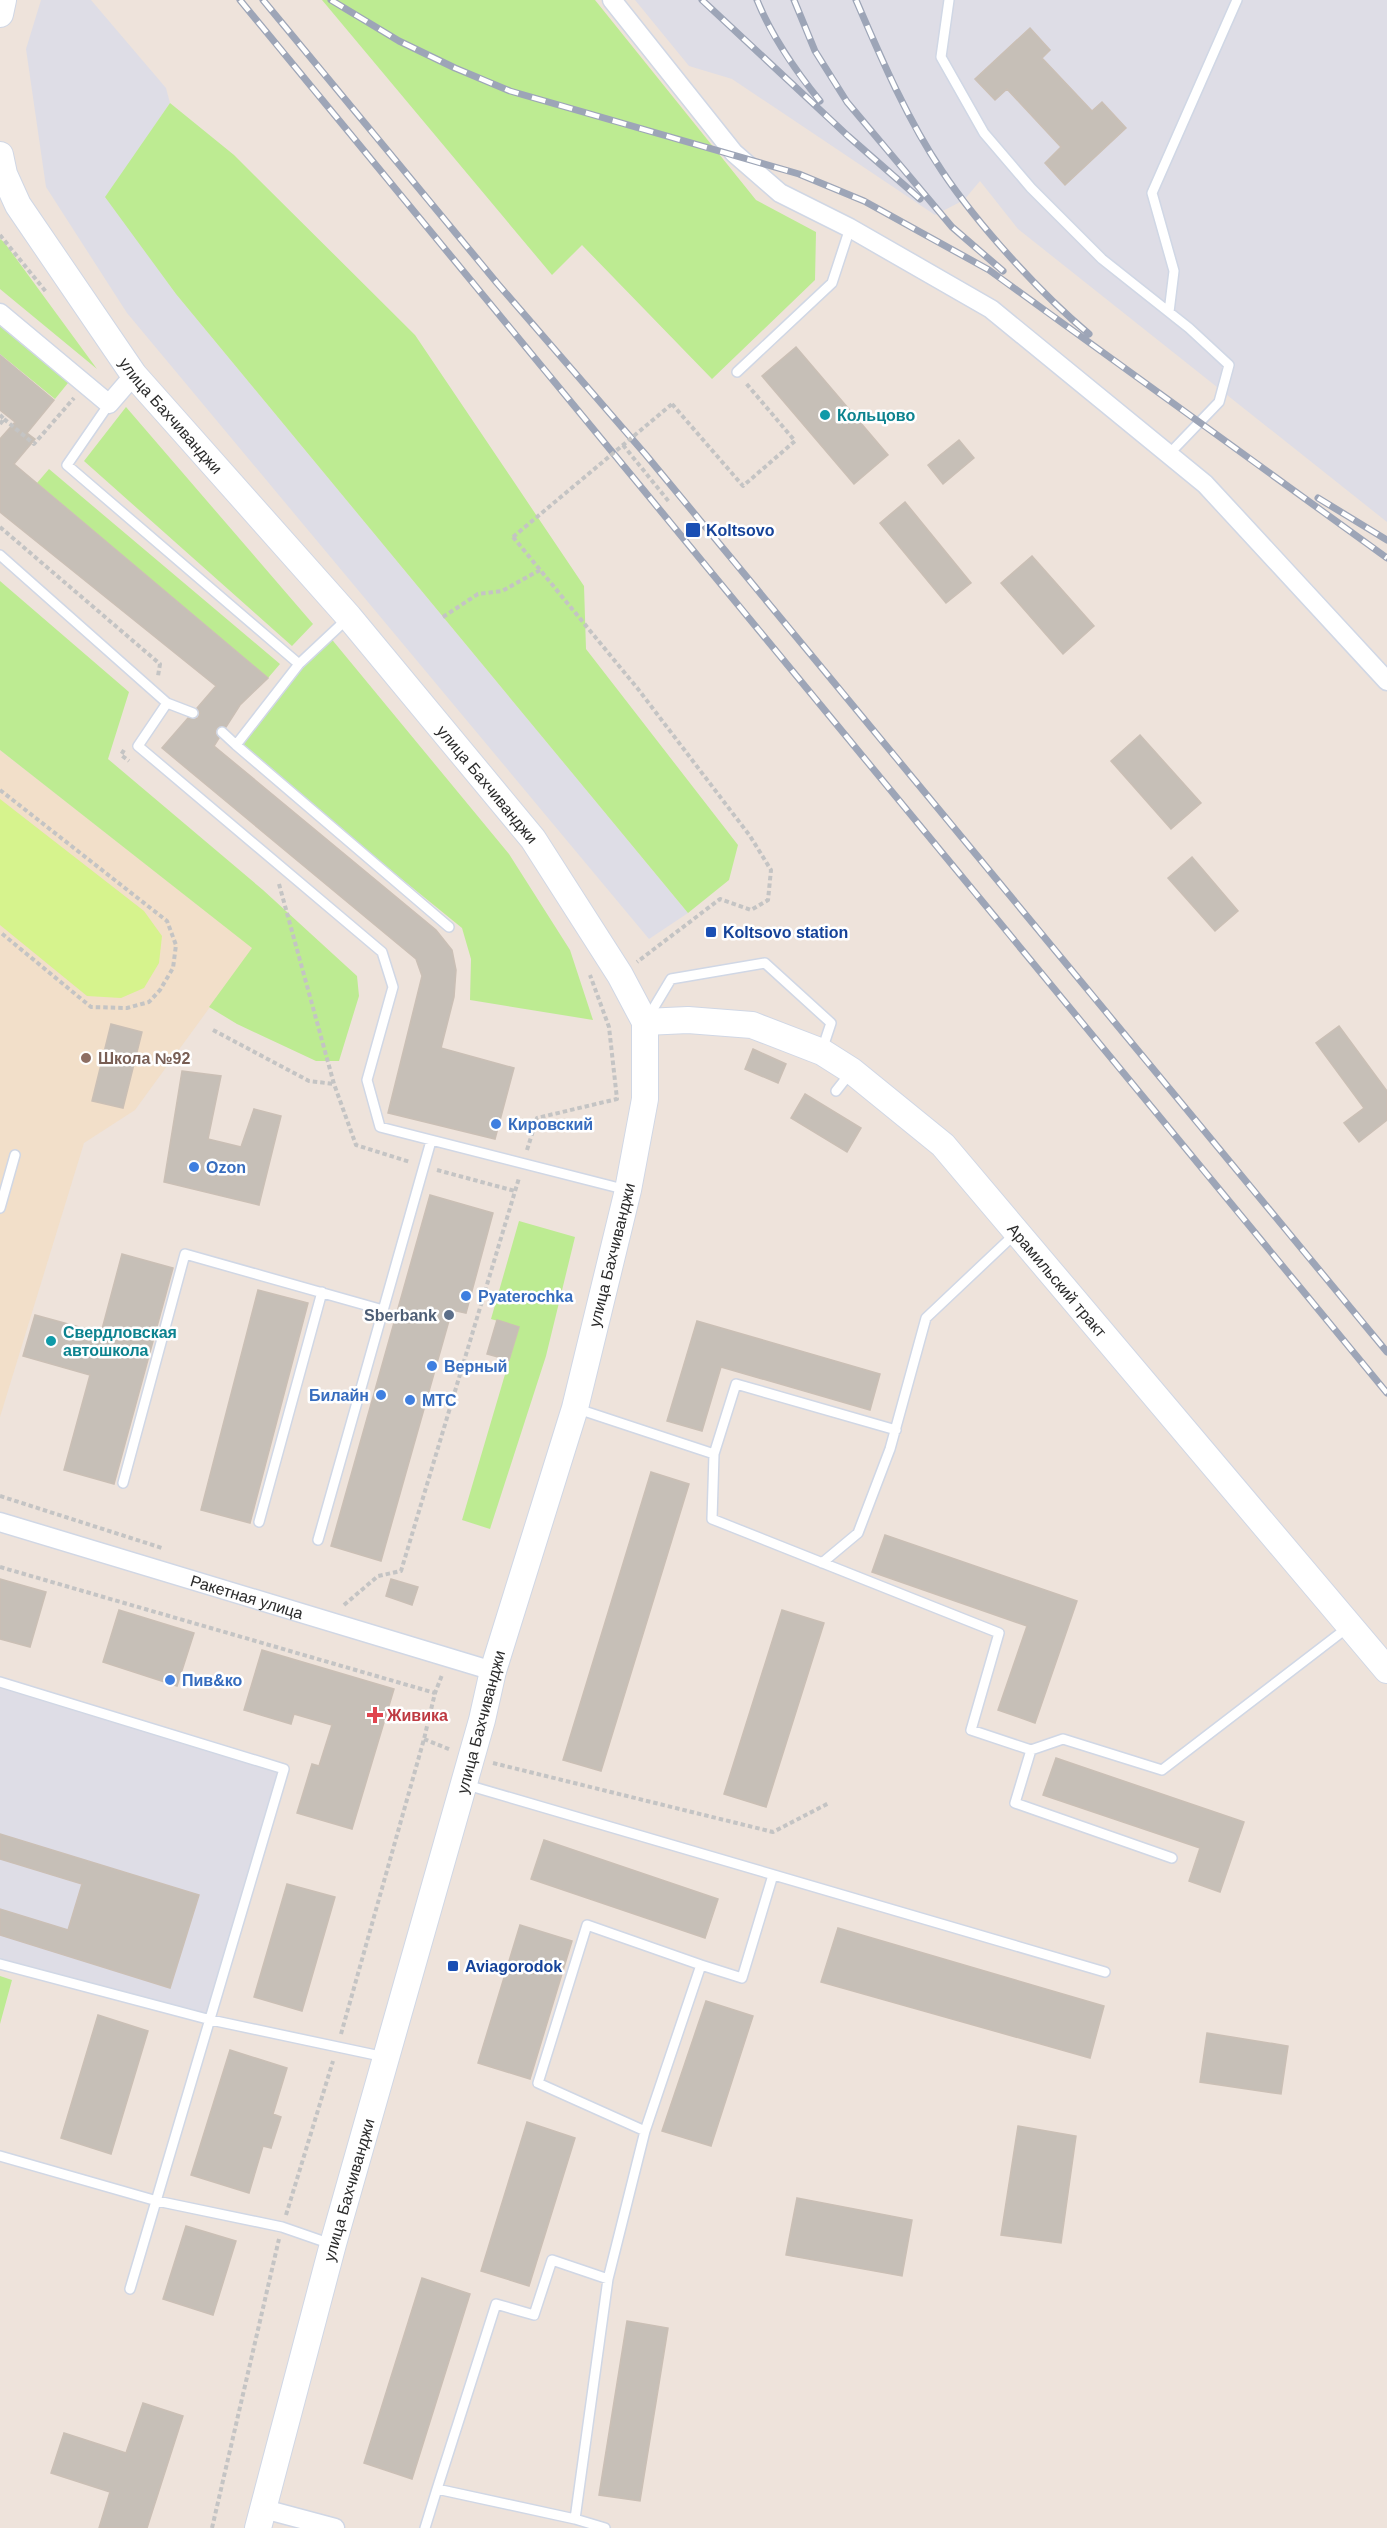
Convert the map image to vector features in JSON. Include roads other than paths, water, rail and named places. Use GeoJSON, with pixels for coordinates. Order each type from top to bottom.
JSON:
{"type":"FeatureCollection","features":[{"type":"Feature","properties":{"kind":"main road"},"geometry":{"type":"LineString","coordinates":[[0,14],[3,0]]}},
{"type":"Feature","properties":{"kind":"main road","name":"улица Бахчиванджи"},"geometry":{"type":"LineString","coordinates":[[0,155],[4,174],[18,205],[134,375],[349,617],[533,839],[620,975],[645,1022],[645,1100],[628,1190],[575,1408],[493,1671],[464,1784],[333,2244],[261,2518]]}},
{"type":"Feature","properties":{"kind":"main road","name":"Арамильский тракт"},"geometry":{"type":"LineString","coordinates":[[645,1022],[688,1020],[752,1025],[822,1052],[852,1071],[943,1145],[1019,1231],[1387,1671]]}},
{"type":"Feature","properties":{"kind":"street"},"geometry":{"type":"LineString","coordinates":[[612,0],[734,153],[780,193],[850,228],[992,309],[1205,484],[1387,681]]}},
{"type":"Feature","properties":{"kind":"street"},"geometry":{"type":"LineString","coordinates":[[0,313],[109,404],[134,375]]}},
{"type":"Feature","properties":{"kind":"street","name":"Ракетная улица"},"geometry":{"type":"LineString","coordinates":[[0,1522],[493,1671]]}},
{"type":"Feature","properties":{"kind":"street"},"geometry":{"type":"LineString","coordinates":[[261,2518],[335,2528]]}},
{"type":"Feature","properties":{"kind":"lane"},"geometry":{"type":"LineString","coordinates":[[949,0],[941,57],[984,133],[1031,188],[1102,259],[1169,312],[1229,365],[1219,402],[1169,454]]}},
{"type":"Feature","properties":{"kind":"lane"},"geometry":{"type":"LineString","coordinates":[[1169,312],[1174,271],[1152,193],[1237,0]]}},
{"type":"Feature","properties":{"kind":"lane"},"geometry":{"type":"LineString","coordinates":[[737,372],[832,283],[850,228]]}},
{"type":"Feature","properties":{"kind":"lane"},"geometry":{"type":"LineString","coordinates":[[109,404],[67,465],[299,664]]}},
{"type":"Feature","properties":{"kind":"lane"},"geometry":{"type":"LineString","coordinates":[[0,555],[166,703],[193,713]]}},
{"type":"Feature","properties":{"kind":"lane"},"geometry":{"type":"LineString","coordinates":[[236,745],[299,664],[349,617]]}},
{"type":"Feature","properties":{"kind":"lane"},"geometry":{"type":"LineString","coordinates":[[166,703],[138,747],[382,952],[393,987],[367,1080],[380,1128],[628,1190]]}},
{"type":"Feature","properties":{"kind":"lane"},"geometry":{"type":"LineString","coordinates":[[222,732],[449,927]]}},
{"type":"Feature","properties":{"kind":"lane"},"geometry":{"type":"LineString","coordinates":[[645,1022],[671,979],[765,963],[831,1023],[822,1052]]}},
{"type":"Feature","properties":{"kind":"lane"},"geometry":{"type":"LineString","coordinates":[[836,1091],[852,1071]]}},
{"type":"Feature","properties":{"kind":"lane"},"geometry":{"type":"LineString","coordinates":[[318,1540],[431,1141]]}},
{"type":"Feature","properties":{"kind":"lane"},"geometry":{"type":"LineString","coordinates":[[0,1208],[15,1155]]}},
{"type":"Feature","properties":{"kind":"lane"},"geometry":{"type":"LineString","coordinates":[[822,1563],[858,1533],[896,1430],[926,1318],[1019,1231]]}},
{"type":"Feature","properties":{"kind":"lane"},"geometry":{"type":"LineString","coordinates":[[123,1483],[185,1254],[383,1310]]}},
{"type":"Feature","properties":{"kind":"lane"},"geometry":{"type":"LineString","coordinates":[[259,1522],[322,1292]]}},
{"type":"Feature","properties":{"kind":"lane"},"geometry":{"type":"LineString","coordinates":[[896,1430],[736,1384],[714,1454],[712,1519],[999,1633],[971,1730],[1031,1750],[1063,1739],[1162,1770],[1350,1626]]}},
{"type":"Feature","properties":{"kind":"lane"},"geometry":{"type":"LineString","coordinates":[[575,1408],[714,1454]]}},
{"type":"Feature","properties":{"kind":"lane"},"geometry":{"type":"LineString","coordinates":[[0,1682],[284,1769],[130,2289]]}},
{"type":"Feature","properties":{"kind":"lane"},"geometry":{"type":"LineString","coordinates":[[1031,1750],[1015,1803],[1172,1858]]}},
{"type":"Feature","properties":{"kind":"lane"},"geometry":{"type":"LineString","coordinates":[[464,1784],[1105,1972]]}},
{"type":"Feature","properties":{"kind":"lane"},"geometry":{"type":"LineString","coordinates":[[645,2131],[538,2083],[587,1925],[742,1978],[773,1875]]}},
{"type":"Feature","properties":{"kind":"lane"},"geometry":{"type":"LineString","coordinates":[[0,1964],[211,2020],[385,2057]]}},
{"type":"Feature","properties":{"kind":"lane"},"geometry":{"type":"LineString","coordinates":[[575,2519],[608,2279],[645,2131],[701,1965]]}},
{"type":"Feature","properties":{"kind":"lane"},"geometry":{"type":"LineString","coordinates":[[0,2156],[157,2201],[282,2227],[333,2244]]}},
{"type":"Feature","properties":{"kind":"lane"},"geometry":{"type":"LineString","coordinates":[[425,2528],[496,2304],[534,2315],[552,2260],[608,2279]]}},
{"type":"Feature","properties":{"kind":"lane"},"geometry":{"type":"LineString","coordinates":[[437,2489],[575,2519],[605,2528]]}},
{"type":"Feature","properties":{"kind":"railway"},"geometry":{"type":"LineString","coordinates":[[240,0],[1387,1393]]}},
{"type":"Feature","properties":{"kind":"railway"},"geometry":{"type":"LineString","coordinates":[[263,0],[497,283],[646,455],[1387,1352]]}},
{"type":"Feature","properties":{"kind":"railway"},"geometry":{"type":"LineString","coordinates":[[331,0],[399,41],[510,91],[799,174],[864,201],[989,270],[1387,558]]}},
{"type":"Feature","properties":{"kind":"railway"},"geometry":{"type":"LineString","coordinates":[[702,0],[848,136],[920,199]]}},
{"type":"Feature","properties":{"kind":"railway"},"geometry":{"type":"LineString","coordinates":[[757,0],[785,53],[820,101]]}},
{"type":"Feature","properties":{"kind":"railway"},"geometry":{"type":"LineString","coordinates":[[794,0],[815,51],[847,102],[952,227],[1003,271]]}},
{"type":"Feature","properties":{"kind":"railway"},"geometry":{"type":"LineString","coordinates":[[856,0],[906,109],[942,171],[973,213],[1011,257],[1050,299],[1089,334]]}},
{"type":"Feature","properties":{"kind":"railway"},"geometry":{"type":"LineString","coordinates":[[1318,498],[1387,540]]}},
{"type":"Feature","properties":{"kind":"place","name":"Кольцово"},"geometry":{"type":"Point","coordinates":[825,415]}},
{"type":"Feature","properties":{"kind":"place","name":"Koltsovo"},"geometry":{"type":"Point","coordinates":[693,530]}},
{"type":"Feature","properties":{"kind":"place","name":"Koltsovo station"},"geometry":{"type":"Point","coordinates":[711,932]}},
{"type":"Feature","properties":{"kind":"place","name":"Школа №92"},"geometry":{"type":"Point","coordinates":[86,1058]}},
{"type":"Feature","properties":{"kind":"place","name":"Кировский"},"geometry":{"type":"Point","coordinates":[496,1124]}},
{"type":"Feature","properties":{"kind":"place","name":"Ozon"},"geometry":{"type":"Point","coordinates":[194,1167]}},
{"type":"Feature","properties":{"kind":"place","name":"Pyaterochka"},"geometry":{"type":"Point","coordinates":[466,1296]}},
{"type":"Feature","properties":{"kind":"place","name":"Sberbank"},"geometry":{"type":"Point","coordinates":[449,1315]}},
{"type":"Feature","properties":{"kind":"place","name":"Свердловская автошкола"},"geometry":{"type":"Point","coordinates":[51,1341]}},
{"type":"Feature","properties":{"kind":"place","name":"Верный"},"geometry":{"type":"Point","coordinates":[432,1366]}},
{"type":"Feature","properties":{"kind":"place","name":"Билайн"},"geometry":{"type":"Point","coordinates":[381,1395]}},
{"type":"Feature","properties":{"kind":"place","name":"МТС"},"geometry":{"type":"Point","coordinates":[410,1400]}},
{"type":"Feature","properties":{"kind":"place","name":"Пив&ко"},"geometry":{"type":"Point","coordinates":[170,1680]}},
{"type":"Feature","properties":{"kind":"place","name":"Живика"},"geometry":{"type":"Point","coordinates":[375,1715]}},
{"type":"Feature","properties":{"kind":"place","name":"Aviagorodok"},"geometry":{"type":"Point","coordinates":[453,1966]}}]}
